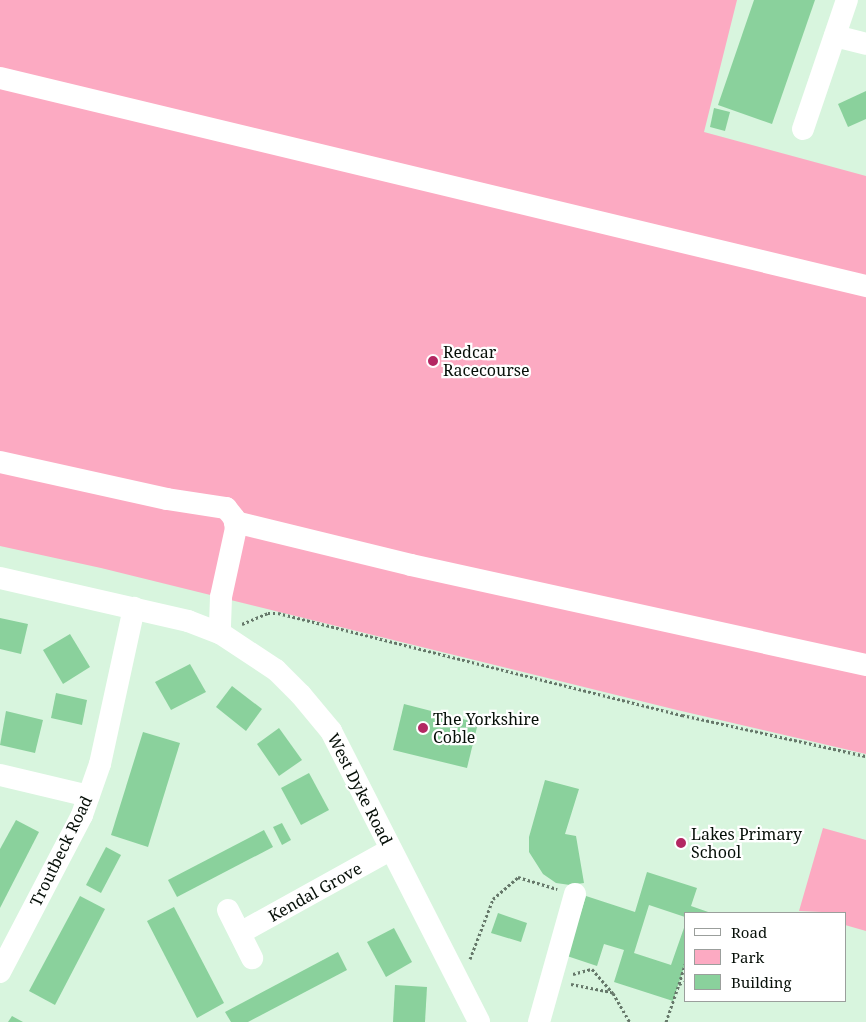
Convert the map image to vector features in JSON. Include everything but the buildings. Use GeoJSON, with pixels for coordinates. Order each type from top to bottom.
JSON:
{"type":"FeatureCollection","features":[{"type":"Feature","properties":{"kind":"street"},"geometry":{"type":"LineString","coordinates":[[803,129],[847,0]]}},
{"type":"Feature","properties":{"kind":"street"},"geometry":{"type":"LineString","coordinates":[[835,36],[866,44]]}},
{"type":"Feature","properties":{"kind":"street"},"geometry":{"type":"LineString","coordinates":[[0,78],[866,286]]}},
{"type":"Feature","properties":{"kind":"street"},"geometry":{"type":"LineString","coordinates":[[0,462],[167,499],[218,505],[226,508],[235,522],[234,537],[219,613],[220,633]]}},
{"type":"Feature","properties":{"kind":"street"},"geometry":{"type":"LineString","coordinates":[[235,522],[411,565],[866,665]]}},
{"type":"Feature","properties":{"kind":"street","name":"West Dyke Road"},"geometry":{"type":"LineString","coordinates":[[0,578],[188,621],[220,633],[276,670],[301,694],[331,731],[390,850],[480,1022]]}},
{"type":"Feature","properties":{"kind":"street","name":"Troutbeck Road"},"geometry":{"type":"LineString","coordinates":[[0,971],[82,814],[89,796],[100,764],[134,608]]}},
{"type":"Feature","properties":{"kind":"street"},"geometry":{"type":"LineString","coordinates":[[0,775],[89,796]]}},
{"type":"Feature","properties":{"kind":"street","name":"Kendal Grove"},"geometry":{"type":"LineString","coordinates":[[240,933],[390,850]]}},
{"type":"Feature","properties":{"kind":"street"},"geometry":{"type":"LineString","coordinates":[[539,1022],[575,894]]}},
{"type":"Feature","properties":{"kind":"street"},"geometry":{"type":"LineString","coordinates":[[228,910],[252,958]]}},
{"type":"Feature","properties":{"kind":"path"},"geometry":{"type":"LineString","coordinates":[[220,633],[268,613],[278,613],[682,715],[866,756]]}},
{"type":"Feature","properties":{"kind":"path"},"geometry":{"type":"LineString","coordinates":[[459,982],[477,945],[492,899],[518,877],[575,894]]}},
{"type":"Feature","properties":{"kind":"path"},"geometry":{"type":"LineString","coordinates":[[666,1022],[684,967]]}},
{"type":"Feature","properties":{"kind":"path"},"geometry":{"type":"LineString","coordinates":[[551,980],[592,969],[613,993],[630,1022]]}},
{"type":"Feature","properties":{"kind":"path"},"geometry":{"type":"LineString","coordinates":[[551,980],[613,993]]}},
{"type":"Feature","properties":{"kind":"path"},"geometry":{"type":"LineString","coordinates":[[678,984],[684,982]]}},
{"type":"Feature","properties":{"kind":"green space","name":"Redcar Racecourse"},"geometry":{"type":"Polygon","coordinates":[[[0,0],[737,0],[704,132],[866,176],[866,754],[677,710],[101,568],[0,546],[0,0]]]}},
{"type":"Feature","properties":{"kind":"green space"},"geometry":{"type":"Polygon","coordinates":[[[823,828],[866,840],[866,931],[846,925],[846,912],[799,911],[823,828]]]}},
{"type":"Feature","properties":{"kind":"place","name":"Redcar Racecourse"},"geometry":{"type":"Point","coordinates":[433,361]}},
{"type":"Feature","properties":{"kind":"place","name":"The Yorkshire Coble"},"geometry":{"type":"Point","coordinates":[423,728]}},
{"type":"Feature","properties":{"kind":"place","name":"Lakes Primary School"},"geometry":{"type":"Point","coordinates":[681,843]}}]}
